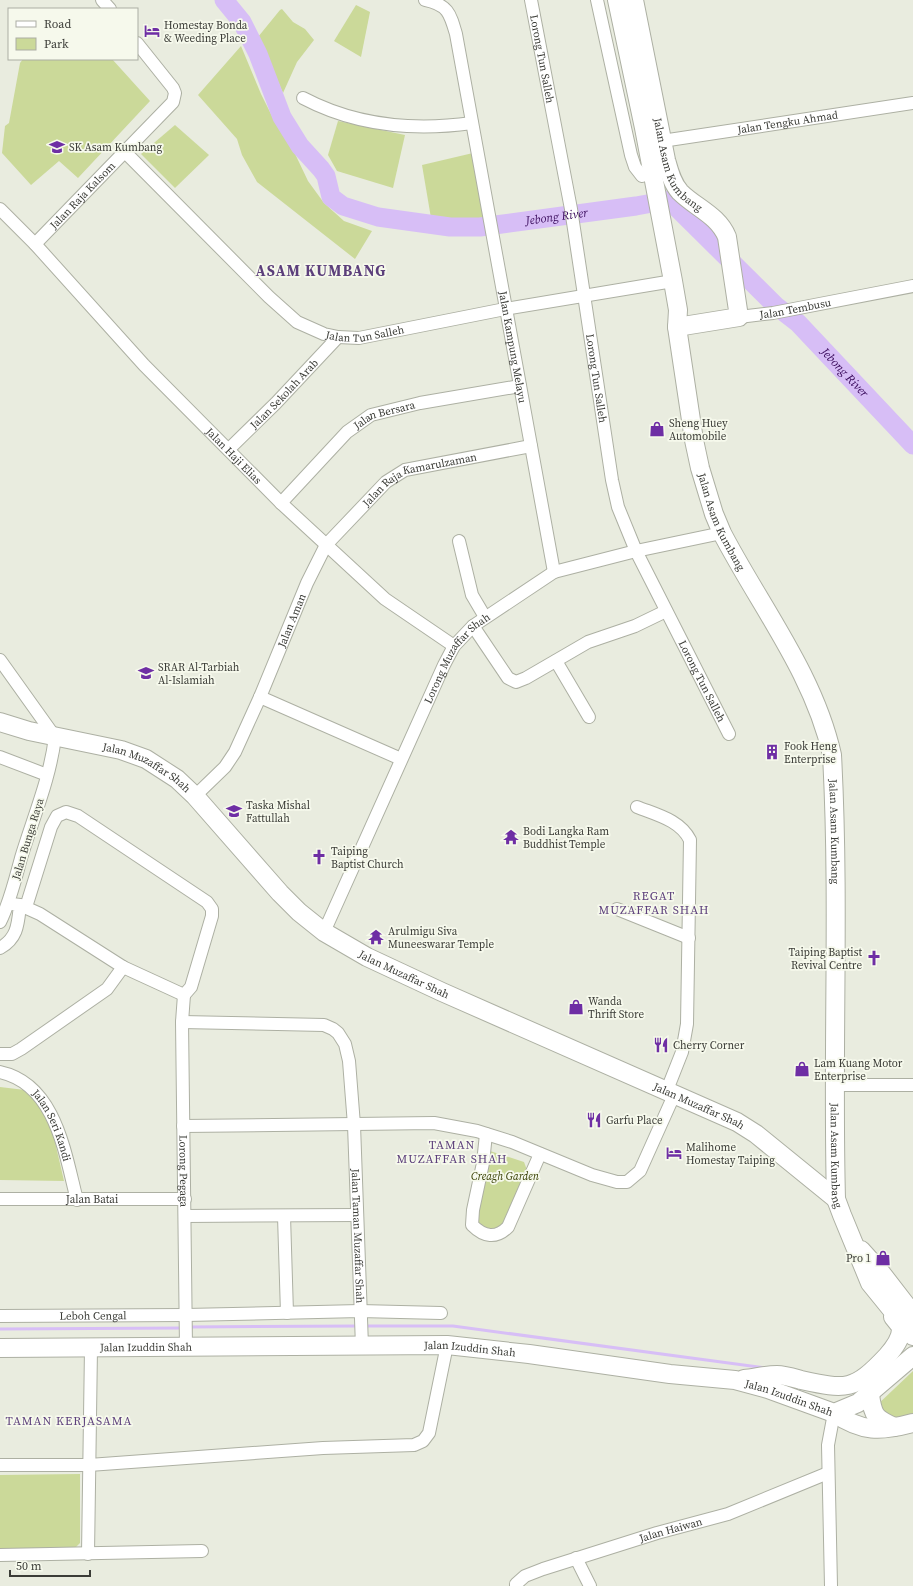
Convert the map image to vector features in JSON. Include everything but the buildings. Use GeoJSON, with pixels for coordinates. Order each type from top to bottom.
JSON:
{"type":"FeatureCollection","features":[{"type":"Feature","properties":{"kind":"main road","name":"Jalan Asam Kumbang"},"geometry":{"type":"LineString","coordinates":[[606,0],[639,129]]}},
{"type":"Feature","properties":{"kind":"main road","name":"Jalan Asam Kumbang"},"geometry":{"type":"LineString","coordinates":[[617,0],[647,185],[655,213],[667,282],[678,310],[676,327],[699,466],[714,514],[722,533],[792,654],[822,719],[832,755],[835,844],[834,1084],[836,1199],[870,1283],[888,1303],[913,1336]]}},
{"type":"Feature","properties":{"kind":"main road","name":"Jalan Asam Kumbang"},"geometry":{"type":"LineString","coordinates":[[634,0],[666,160],[675,186],[680,192],[719,223],[727,237],[739,317]]}},
{"type":"Feature","properties":{"kind":"main road","name":"Jalan Tembusu"},"geometry":{"type":"LineString","coordinates":[[676,327],[739,317]]}},
{"type":"Feature","properties":{"kind":"main road","name":"Jalan Muzaffar Shah"},"geometry":{"type":"LineString","coordinates":[[0,722],[55,737],[121,750],[146,759],[177,779],[195,796],[280,893],[299,912],[324,932],[367,956],[442,992],[737,1122],[756,1134],[836,1199]]}},
{"type":"Feature","properties":{"kind":"main road","name":"Jalan Asam Kumbang"},"geometry":{"type":"LineString","coordinates":[[855,1244],[879,1270],[913,1314]]}},
{"type":"Feature","properties":{"kind":"main road"},"geometry":{"type":"LineString","coordinates":[[735,1380],[778,1375],[842,1387],[861,1380],[891,1352],[902,1333],[901,1327],[887,1308],[888,1303]]}},
{"type":"Feature","properties":{"kind":"main road","name":"Jalan Izuddin Shah"},"geometry":{"type":"LineString","coordinates":[[0,1348],[91,1348],[186,1329],[361,1327],[447,1345],[528,1354],[670,1374],[735,1380],[768,1389],[834,1413],[858,1403],[870,1395],[913,1356]]}},
{"type":"Feature","properties":{"kind":"main road"},"geometry":{"type":"LineString","coordinates":[[870,1395],[872,1413],[879,1420],[894,1427]]}},
{"type":"Feature","properties":{"kind":"main road"},"geometry":{"type":"LineString","coordinates":[[834,1413],[850,1424],[880,1430],[913,1423]]}},
{"type":"Feature","properties":{"kind":"street"},"geometry":{"type":"LineString","coordinates":[[102,0],[109,8]]}},
{"type":"Feature","properties":{"kind":"street","name":"Jalan Kampung Melayu"},"geometry":{"type":"LineString","coordinates":[[425,0],[438,2],[448,11],[451,16],[488,209],[554,572]]}},
{"type":"Feature","properties":{"kind":"street","name":"Lorong Tun Salleh"},"geometry":{"type":"LineString","coordinates":[[531,0],[571,209],[612,480],[618,507],[636,551],[729,734]]}},
{"type":"Feature","properties":{"kind":"street","name":"Jalan Asam Kumbang"},"geometry":{"type":"LineString","coordinates":[[597,0],[631,155],[635,167],[647,185]]}},
{"type":"Feature","properties":{"kind":"street","name":"Jalan Raja Kalsom"},"geometry":{"type":"LineString","coordinates":[[35,244],[173,102],[176,93],[138,43]]}},
{"type":"Feature","properties":{"kind":"street"},"geometry":{"type":"LineString","coordinates":[[303,98],[337,113],[381,124],[427,127],[472,123]]}},
{"type":"Feature","properties":{"kind":"street","name":"Jalan Tengku Ahmad"},"geometry":{"type":"LineString","coordinates":[[662,141],[913,103]]}},
{"type":"Feature","properties":{"kind":"street","name":"Jalan Tun Salleh"},"geometry":{"type":"LineString","coordinates":[[125,152],[269,297],[297,322],[324,334],[338,337],[359,338],[505,309],[667,282]]}},
{"type":"Feature","properties":{"kind":"street","name":"Jalan Haji Elias"},"geometry":{"type":"LineString","coordinates":[[0,209],[35,244],[144,365],[281,503],[385,599],[454,646]]}},
{"type":"Feature","properties":{"kind":"street","name":"Jalan Tembusu"},"geometry":{"type":"LineString","coordinates":[[739,317],[773,314],[913,286]]}},
{"type":"Feature","properties":{"kind":"street","name":"Jalan Sekolah Arab"},"geometry":{"type":"LineString","coordinates":[[229,449],[276,403],[338,337]]}},
{"type":"Feature","properties":{"kind":"street","name":"Jalan Bersara"},"geometry":{"type":"LineString","coordinates":[[281,503],[347,432],[370,415],[412,404],[520,386]]}},
{"type":"Feature","properties":{"kind":"street","name":"Jalan Raja Kamarulzaman"},"geometry":{"type":"LineString","coordinates":[[326,545],[386,482],[405,470],[531,446]]}},
{"type":"Feature","properties":{"kind":"street","name":"Lorong Muzaffar Shah"},"geometry":{"type":"LineString","coordinates":[[324,932],[401,759],[454,646],[473,626],[554,572],[636,551],[722,533]]}},
{"type":"Feature","properties":{"kind":"street"},"geometry":{"type":"LineString","coordinates":[[459,541],[472,595],[485,617]]}},
{"type":"Feature","properties":{"kind":"street","name":"Jalan Aman"},"geometry":{"type":"LineString","coordinates":[[195,796],[225,767],[235,752],[260,697],[307,583],[326,545]]}},
{"type":"Feature","properties":{"kind":"street"},"geometry":{"type":"LineString","coordinates":[[473,626],[508,678],[516,682],[526,678],[588,642],[635,626],[666,611]]}},
{"type":"Feature","properties":{"kind":"street"},"geometry":{"type":"LineString","coordinates":[[0,660],[55,737]]}},
{"type":"Feature","properties":{"kind":"street"},"geometry":{"type":"LineString","coordinates":[[556,661],[589,717]]}},
{"type":"Feature","properties":{"kind":"street"},"geometry":{"type":"LineString","coordinates":[[260,697],[401,759]]}},
{"type":"Feature","properties":{"kind":"street","name":"Jalan Bunga Raya"},"geometry":{"type":"LineString","coordinates":[[0,948],[10,940],[18,927],[18,905],[47,775],[54,751],[55,737]]}},
{"type":"Feature","properties":{"kind":"street"},"geometry":{"type":"LineString","coordinates":[[0,757],[47,775]]}},
{"type":"Feature","properties":{"kind":"street"},"geometry":{"type":"LineString","coordinates":[[184,1126],[434,1123],[486,1134],[512,1142],[592,1175],[617,1182],[627,1182],[640,1171],[671,1092],[682,1052],[687,1024],[690,840],[685,831],[675,822],[637,807]]}},
{"type":"Feature","properties":{"kind":"street"},"geometry":{"type":"LineString","coordinates":[[66,812],[78,816],[208,902],[212,909],[212,916],[191,987],[184,995],[123,967],[18,905],[51,827],[57,816],[66,812]]}},
{"type":"Feature","properties":{"kind":"street","name":"Jalan Bunga Raya"},"geometry":{"type":"LineString","coordinates":[[0,922],[18,905]]}},
{"type":"Feature","properties":{"kind":"street"},"geometry":{"type":"LineString","coordinates":[[617,909],[689,938]]}},
{"type":"Feature","properties":{"kind":"street"},"geometry":{"type":"LineString","coordinates":[[0,1054],[12,1054],[21,1049],[84,1006],[107,989],[123,967]]}},
{"type":"Feature","properties":{"kind":"street","name":"Lorong Pegaga"},"geometry":{"type":"LineString","coordinates":[[184,995],[182,1022],[186,1329]]}},
{"type":"Feature","properties":{"kind":"street","name":"Jalan Taman Muzaffar Shah"},"geometry":{"type":"LineString","coordinates":[[182,1022],[324,1025],[333,1029],[344,1044],[349,1061],[354,1125],[361,1327]]}},
{"type":"Feature","properties":{"kind":"street","name":"Jalan Seri Kandi"},"geometry":{"type":"LineString","coordinates":[[0,1072],[13,1075],[25,1081],[39,1096],[60,1130],[77,1200]]}},
{"type":"Feature","properties":{"kind":"street"},"geometry":{"type":"LineString","coordinates":[[834,1084],[913,1085]]}},
{"type":"Feature","properties":{"kind":"street"},"geometry":{"type":"LineString","coordinates":[[486,1134],[484,1163],[473,1210],[472,1225],[486,1235],[498,1234],[508,1227],[540,1154]]}},
{"type":"Feature","properties":{"kind":"street","name":"Jalan Batai"},"geometry":{"type":"LineString","coordinates":[[0,1199],[185,1199]]}},
{"type":"Feature","properties":{"kind":"street"},"geometry":{"type":"LineString","coordinates":[[185,1216],[357,1215]]}},
{"type":"Feature","properties":{"kind":"street"},"geometry":{"type":"LineString","coordinates":[[284,1216],[287,1313]]}},
{"type":"Feature","properties":{"kind":"street","name":"Leboh Cengal"},"geometry":{"type":"LineString","coordinates":[[0,1316],[186,1329],[287,1313],[361,1327],[441,1313]]}},
{"type":"Feature","properties":{"kind":"street"},"geometry":{"type":"LineString","coordinates":[[0,1465],[89,1465],[323,1448],[414,1445],[423,1441],[429,1433],[447,1345]]}},
{"type":"Feature","properties":{"kind":"street"},"geometry":{"type":"LineString","coordinates":[[88,1554],[91,1348]]}},
{"type":"Feature","properties":{"kind":"street"},"geometry":{"type":"LineString","coordinates":[[831,1586],[828,1445],[834,1413]]}},
{"type":"Feature","properties":{"kind":"street","name":"Jalan Haiwan"},"geometry":{"type":"LineString","coordinates":[[514,1585],[525,1576],[576,1558],[657,1533],[728,1514],[828,1474]]}},
{"type":"Feature","properties":{"kind":"street"},"geometry":{"type":"LineString","coordinates":[[0,1555],[202,1551]]}},
{"type":"Feature","properties":{"kind":"street"},"geometry":{"type":"LineString","coordinates":[[576,1558],[590,1586]]}},
{"type":"Feature","properties":{"kind":"green space"},"geometry":{"type":"Polygon","coordinates":[[[356,5],[370,12],[361,57],[334,41],[356,5]]]}},
{"type":"Feature","properties":{"kind":"green space"},"geometry":{"type":"Polygon","coordinates":[[[282,9],[293,22],[305,29],[314,40],[297,62],[283,93],[258,37],[282,9]]]}},
{"type":"Feature","properties":{"kind":"green space"},"geometry":{"type":"Polygon","coordinates":[[[241,46],[261,94],[274,120],[287,137],[308,181],[324,203],[344,221],[372,231],[355,259],[257,182],[242,155],[237,139],[198,95],[241,46]]]}},
{"type":"Feature","properties":{"kind":"green space","name":"SK Asam Kumbang"},"geometry":{"type":"Polygon","coordinates":[[[22,60],[113,60],[150,101],[78,178],[59,161],[31,185],[2,153],[5,126],[9,123],[20,63],[22,60]]]}},
{"type":"Feature","properties":{"kind":"green space"},"geometry":{"type":"Polygon","coordinates":[[[338,121],[405,135],[393,188],[337,171],[328,155],[338,121]]]}},
{"type":"Feature","properties":{"kind":"green space"},"geometry":{"type":"Polygon","coordinates":[[[175,125],[209,155],[175,188],[141,154],[175,125]]]}},
{"type":"Feature","properties":{"kind":"green space"},"geometry":{"type":"Polygon","coordinates":[[[473,153],[488,220],[453,222],[431,218],[422,165],[473,153]]]}},
{"type":"Feature","properties":{"kind":"green space"},"geometry":{"type":"Polygon","coordinates":[[[0,1087],[25,1090],[42,1109],[52,1129],[64,1181],[0,1180],[0,1087]]]}},
{"type":"Feature","properties":{"kind":"green space","name":"Creagh Garden"},"geometry":{"type":"Polygon","coordinates":[[[490,1151],[524,1162],[527,1170],[509,1220],[497,1231],[478,1227],[475,1212],[490,1151]]]}},
{"type":"Feature","properties":{"kind":"green space"},"geometry":{"type":"Polygon","coordinates":[[[913,1371],[913,1415],[892,1421],[875,1407],[913,1371]]]}},
{"type":"Feature","properties":{"kind":"green space"},"geometry":{"type":"Polygon","coordinates":[[[80,1474],[80,1543],[72,1551],[0,1551],[0,1475],[80,1474]]]}},
{"type":"Feature","properties":{"kind":"waterway","name":"Jebong River"},"geometry":{"type":"LineString","coordinates":[[224,0],[242,22],[258,54],[282,117],[300,146],[326,176],[331,197],[343,206],[378,217],[450,227],[480,227],[636,206],[669,200],[776,306],[798,323],[913,445]]}},
{"type":"Feature","properties":{"kind":"waterway"},"geometry":{"type":"LineString","coordinates":[[189,1327],[359,1326]]}},
{"type":"Feature","properties":{"kind":"waterway"},"geometry":{"type":"LineString","coordinates":[[365,1326],[453,1326],[766,1368]]}},
{"type":"Feature","properties":{"kind":"waterway"},"geometry":{"type":"LineString","coordinates":[[0,1329],[183,1328]]}},
{"type":"Feature","properties":{"kind":"place","name":"Homestay Bonda & Weeding Place"},"geometry":{"type":"Point","coordinates":[152,31]}},
{"type":"Feature","properties":{"kind":"place","name":"SK Asam Kumbang"},"geometry":{"type":"Point","coordinates":[57,147]}},
{"type":"Feature","properties":{"kind":"place","name":"Sheng Huey Automobile"},"geometry":{"type":"Point","coordinates":[657,429]}},
{"type":"Feature","properties":{"kind":"place","name":"SRAR Al-Tarbiah Al-Islamiah"},"geometry":{"type":"Point","coordinates":[146,673]}},
{"type":"Feature","properties":{"kind":"place","name":"Fook Heng Enterprise"},"geometry":{"type":"Point","coordinates":[772,752]}},
{"type":"Feature","properties":{"kind":"place","name":"Taska Mishal Fattullah"},"geometry":{"type":"Point","coordinates":[234,811]}},
{"type":"Feature","properties":{"kind":"place","name":"Bodi Langka Ram Buddhist Temple"},"geometry":{"type":"Point","coordinates":[511,837]}},
{"type":"Feature","properties":{"kind":"place","name":"Taiping Baptist Church"},"geometry":{"type":"Point","coordinates":[319,857]}},
{"type":"Feature","properties":{"kind":"place","name":"Arulmigu Siva Muneeswarar Temple"},"geometry":{"type":"Point","coordinates":[376,937]}},
{"type":"Feature","properties":{"kind":"place","name":"Taiping Baptist Revival Centre"},"geometry":{"type":"Point","coordinates":[874,958]}},
{"type":"Feature","properties":{"kind":"place","name":"Wanda Thrift Store"},"geometry":{"type":"Point","coordinates":[576,1007]}},
{"type":"Feature","properties":{"kind":"place","name":"Cherry Corner"},"geometry":{"type":"Point","coordinates":[661,1045]}},
{"type":"Feature","properties":{"kind":"place","name":"Lam Kuang Motor Enterprise"},"geometry":{"type":"Point","coordinates":[802,1069]}},
{"type":"Feature","properties":{"kind":"place","name":"Garfu Place"},"geometry":{"type":"Point","coordinates":[594,1120]}},
{"type":"Feature","properties":{"kind":"place","name":"Malihome Homestay Taiping"},"geometry":{"type":"Point","coordinates":[674,1153]}},
{"type":"Feature","properties":{"kind":"place","name":"Pro 1"},"geometry":{"type":"Point","coordinates":[883,1258]}},
{"type":"Feature","properties":{"kind":"district","name":"ASAM KUMBANG"},"geometry":{"type":"Point","coordinates":[321,270]}},
{"type":"Feature","properties":{"kind":"district","name":"REGAT MUZAFFAR SHAH"},"geometry":{"type":"Point","coordinates":[654,903]}},
{"type":"Feature","properties":{"kind":"district","name":"TAMAN MUZAFFAR SHAH"},"geometry":{"type":"Point","coordinates":[452,1152]}},
{"type":"Feature","properties":{"kind":"district","name":"TAMAN KERJASAMA"},"geometry":{"type":"Point","coordinates":[69,1421]}}]}
